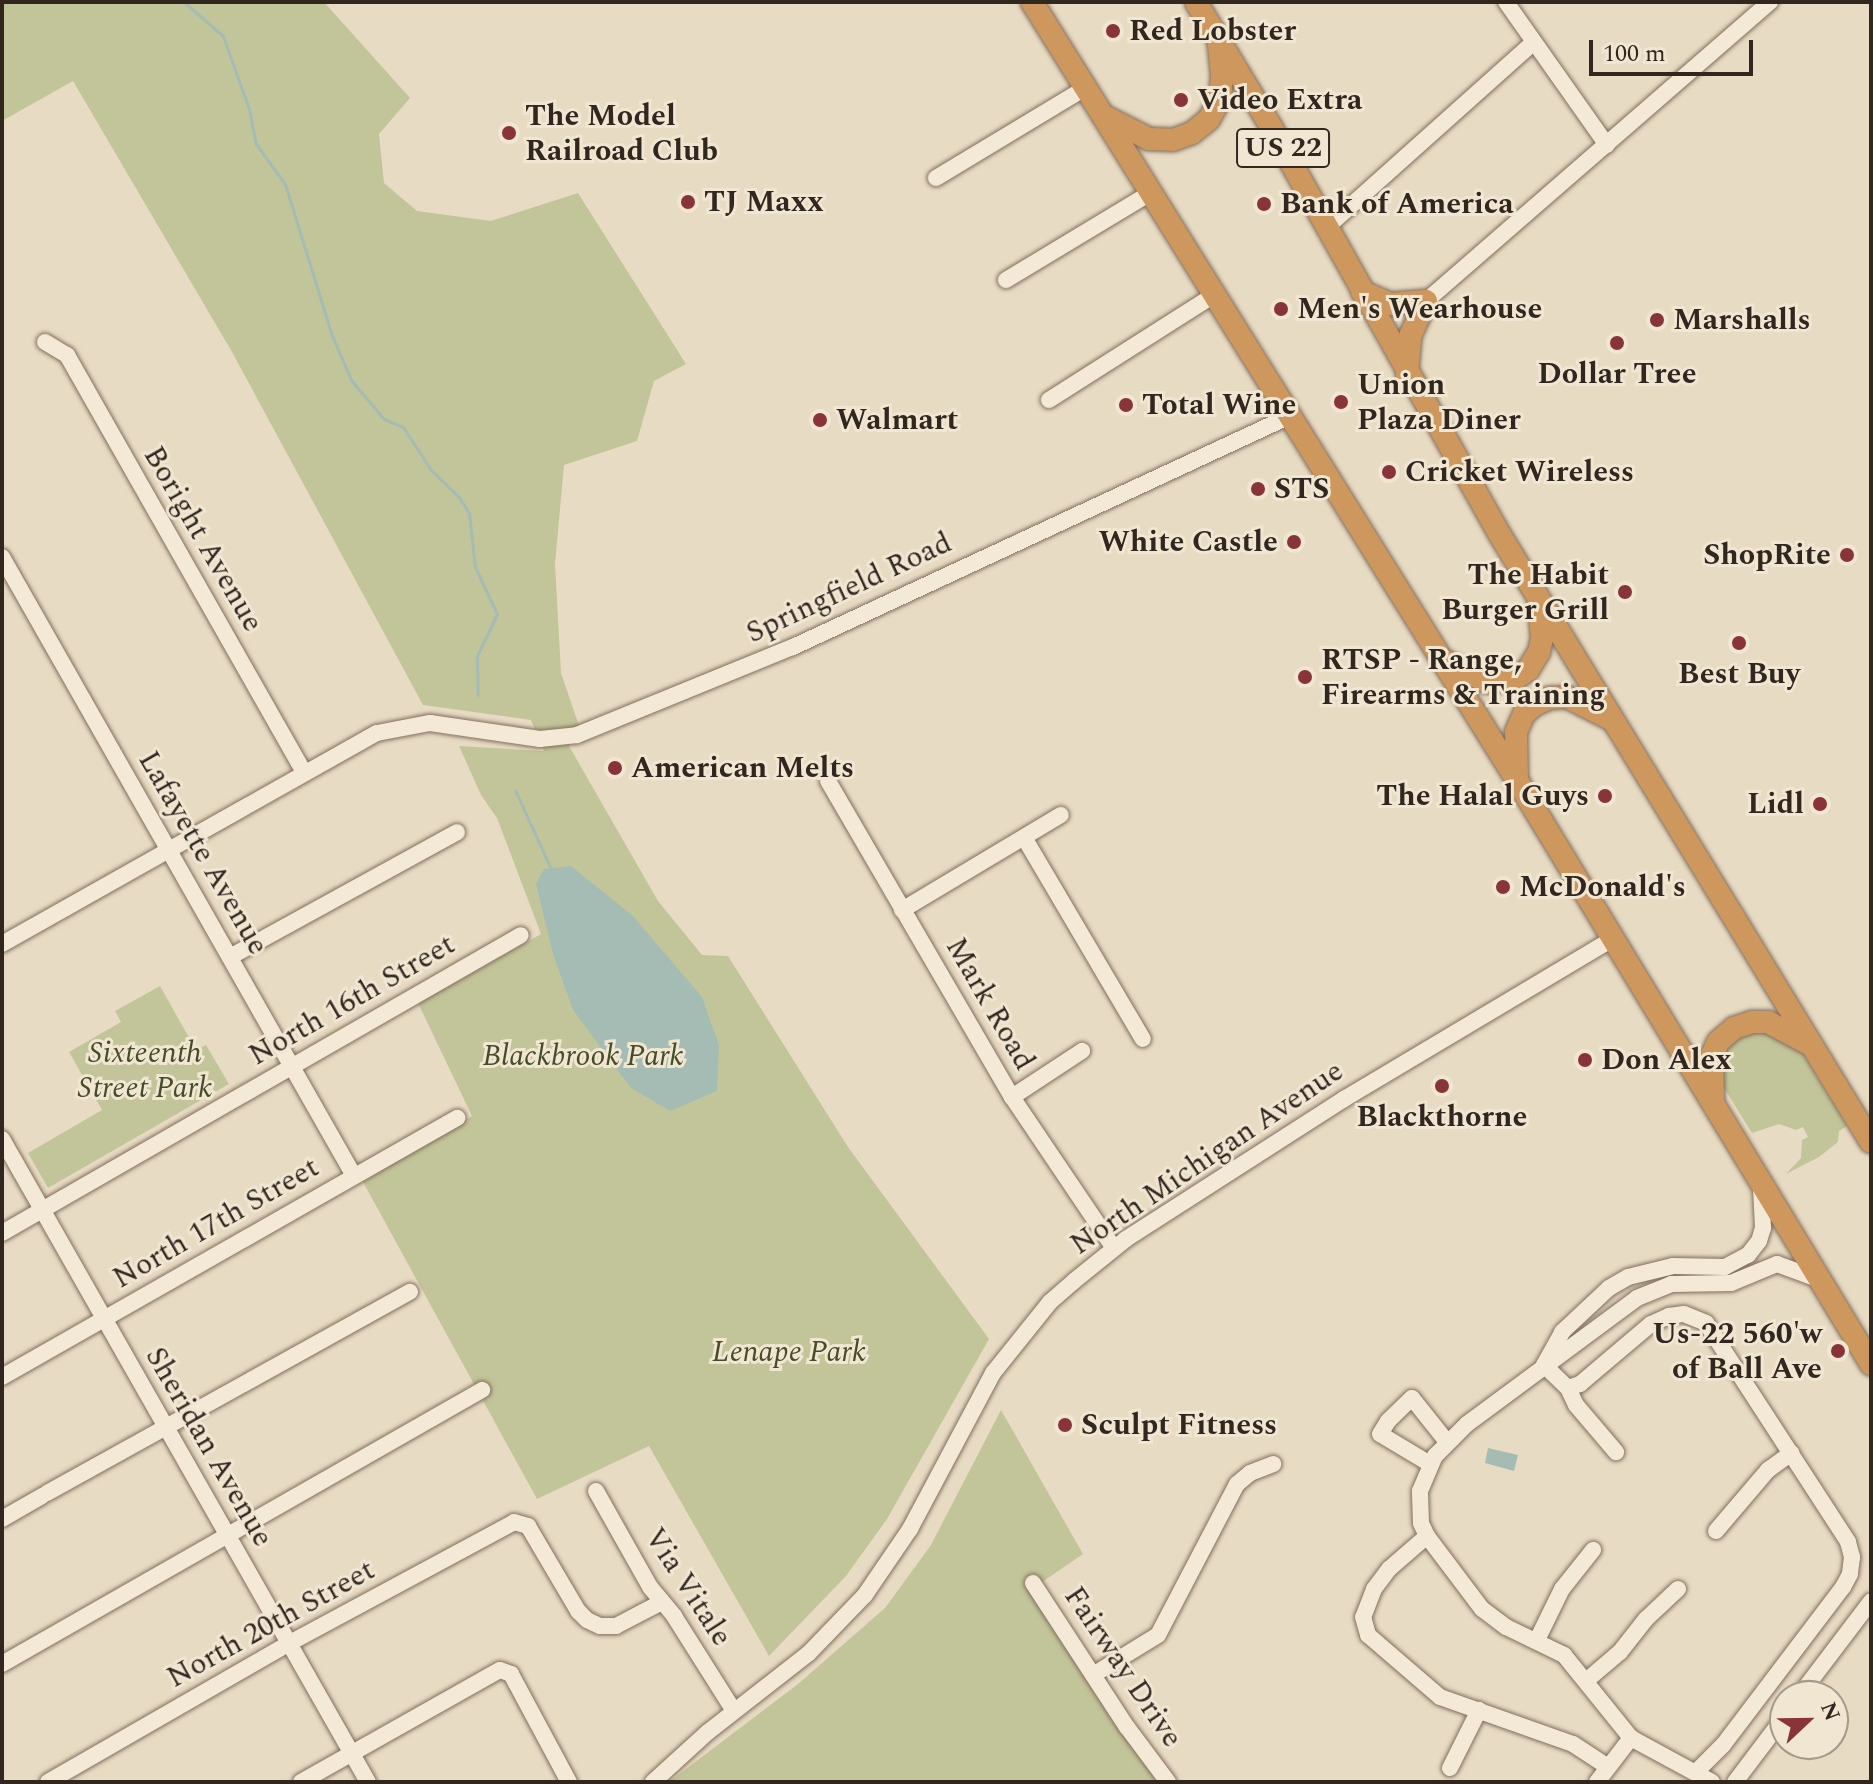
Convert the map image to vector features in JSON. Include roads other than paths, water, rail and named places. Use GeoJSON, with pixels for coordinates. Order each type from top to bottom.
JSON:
{"type":"FeatureCollection","features":[{"type":"Feature","properties":{"kind":"highway"},"geometry":{"type":"LineString","coordinates":[[1032,2],[1518,782],[1871,1364]]}},
{"type":"Feature","properties":{"kind":"highway","name":"US 22"},"geometry":{"type":"LineString","coordinates":[[1196,2],[1327,227],[1407,375],[1537,596],[1871,1142]]}},
{"type":"Feature","properties":{"kind":"highway"},"geometry":{"type":"LineString","coordinates":[[1101,114],[1141,137],[1157,140],[1180,138],[1198,129],[1214,113],[1221,91],[1218,36]]}},
{"type":"Feature","properties":{"kind":"highway"},"geometry":{"type":"LineString","coordinates":[[1362,292],[1390,304],[1426,301],[1410,336],[1407,375]]}},
{"type":"Feature","properties":{"kind":"highway"},"geometry":{"type":"LineString","coordinates":[[1442,660],[1487,682],[1508,681],[1521,675],[1532,665],[1541,645],[1537,596]]}},
{"type":"Feature","properties":{"kind":"highway"},"geometry":{"type":"LineString","coordinates":[[1518,782],[1516,732],[1524,714],[1534,705],[1550,698],[1574,699],[1616,724]]}},
{"type":"Feature","properties":{"kind":"highway"},"geometry":{"type":"LineString","coordinates":[[1713,1108],[1712,1055],[1718,1042],[1734,1028],[1747,1023],[1768,1022],[1811,1046]]}},
{"type":"Feature","properties":{"kind":"street"},"geometry":{"type":"LineString","coordinates":[[1506,2],[1607,145]]}},
{"type":"Feature","properties":{"kind":"street"},"geometry":{"type":"LineString","coordinates":[[1426,301],[1770,2]]}},
{"type":"Feature","properties":{"kind":"street"},"geometry":{"type":"LineString","coordinates":[[1327,227],[1533,43]]}},
{"type":"Feature","properties":{"kind":"street"},"geometry":{"type":"LineString","coordinates":[[936,178],[1085,88]]}},
{"type":"Feature","properties":{"kind":"street"},"geometry":{"type":"LineString","coordinates":[[1006,280],[1150,193]]}},
{"type":"Feature","properties":{"kind":"street"},"geometry":{"type":"LineString","coordinates":[[1049,400],[1214,295]]}},
{"type":"Feature","properties":{"kind":"street","name":"Boright Avenue"},"geometry":{"type":"LineString","coordinates":[[45,342],[67,355],[304,773]]}},
{"type":"Feature","properties":{"kind":"street","name":"Springfield Road"},"geometry":{"type":"LineString","coordinates":[[2,944],[366,738],[416,723],[457,725],[532,738],[577,735],[793,647],[1290,416]]}},
{"type":"Feature","properties":{"kind":"street","name":"Lafayette Avenue"},"geometry":{"type":"LineString","coordinates":[[2,557],[354,1176]]}},
{"type":"Feature","properties":{"kind":"street","name":"Mark Road"},"geometry":{"type":"LineString","coordinates":[[828,781],[1012,1097],[1114,1248]]}},
{"type":"Feature","properties":{"kind":"street"},"geometry":{"type":"LineString","coordinates":[[902,910],[1061,815]]}},
{"type":"Feature","properties":{"kind":"street"},"geometry":{"type":"LineString","coordinates":[[230,957],[457,832]]}},
{"type":"Feature","properties":{"kind":"street"},"geometry":{"type":"LineString","coordinates":[[1025,839],[1143,1039]]}},
{"type":"Feature","properties":{"kind":"street","name":"North 16th Street"},"geometry":{"type":"LineString","coordinates":[[2,1233],[521,935]]}},
{"type":"Feature","properties":{"kind":"street","name":"North Michigan Avenue"},"geometry":{"type":"LineString","coordinates":[[653,1782],[734,1711],[808,1654],[865,1595],[910,1529],[993,1373],[1050,1302],[1114,1248],[1344,1099],[1612,939]]}},
{"type":"Feature","properties":{"kind":"street"},"geometry":{"type":"LineString","coordinates":[[1012,1097],[1082,1051]]}},
{"type":"Feature","properties":{"kind":"street","name":"North 17th Street"},"geometry":{"type":"LineString","coordinates":[[2,1377],[457,1118]]}},
{"type":"Feature","properties":{"kind":"street","name":"Sheridan Avenue"},"geometry":{"type":"LineString","coordinates":[[2,1139],[368,1782]]}},
{"type":"Feature","properties":{"kind":"street"},"geometry":{"type":"LineString","coordinates":[[1544,1365],[1562,1332],[1609,1288],[1628,1277],[1673,1266],[1725,1267],[1748,1255],[1759,1241],[1763,1228],[1761,1186]]}},
{"type":"Feature","properties":{"kind":"street"},"geometry":{"type":"LineString","coordinates":[[1712,1782],[1631,1738],[1564,1655],[1506,1627],[1482,1609],[1427,1536],[1418,1508],[1420,1491],[1430,1464],[1447,1442],[1544,1365],[1567,1352],[1637,1298],[1671,1284],[1725,1284],[1777,1264],[1818,1279]]}},
{"type":"Feature","properties":{"kind":"street"},"geometry":{"type":"LineString","coordinates":[[2,1519],[410,1292]]}},
{"type":"Feature","properties":{"kind":"street"},"geometry":{"type":"LineString","coordinates":[[1568,1388],[1580,1384],[1603,1367],[1651,1324],[1684,1314],[1706,1323],[1848,1542],[1852,1557],[1850,1574],[1723,1745],[1696,1772]]}},
{"type":"Feature","properties":{"kind":"street"},"geometry":{"type":"LineString","coordinates":[[1544,1365],[1568,1388],[1576,1405],[1616,1452]]}},
{"type":"Feature","properties":{"kind":"street"},"geometry":{"type":"LineString","coordinates":[[2,1664],[482,1390]]}},
{"type":"Feature","properties":{"kind":"street"},"geometry":{"type":"LineString","coordinates":[[1430,1464],[1380,1434],[1388,1421],[1412,1398],[1447,1442]]}},
{"type":"Feature","properties":{"kind":"street"},"geometry":{"type":"LineString","coordinates":[[1716,1531],[1739,1500],[1768,1470],[1791,1453]]}},
{"type":"Feature","properties":{"kind":"street"},"geometry":{"type":"LineString","coordinates":[[1093,1675],[1150,1640],[1165,1627],[1237,1484],[1250,1473],[1273,1464]]}},
{"type":"Feature","properties":{"kind":"street","name":"Via Vitale"},"geometry":{"type":"LineString","coordinates":[[596,1491],[650,1587],[734,1711]]}},
{"type":"Feature","properties":{"kind":"street","name":"North 20th Street"},"geometry":{"type":"LineString","coordinates":[[48,1782],[290,1644],[514,1522],[523,1522],[578,1611],[587,1620],[600,1626],[616,1626],[662,1602]]}},
{"type":"Feature","properties":{"kind":"street"},"geometry":{"type":"LineString","coordinates":[[1427,1536],[1389,1569],[1374,1589],[1363,1617],[1364,1626],[1374,1643],[1400,1660],[1440,1697],[1573,1744],[1608,1767]]}},
{"type":"Feature","properties":{"kind":"street"},"geometry":{"type":"LineString","coordinates":[[1537,1640],[1562,1589],[1593,1550]]}},
{"type":"Feature","properties":{"kind":"street","name":"Fairway Drive"},"geometry":{"type":"LineString","coordinates":[[1033,1583],[1168,1782]]}},
{"type":"Feature","properties":{"kind":"street"},"geometry":{"type":"LineString","coordinates":[[1587,1680],[1620,1652],[1646,1619],[1678,1589]]}},
{"type":"Feature","properties":{"kind":"street"},"geometry":{"type":"LineString","coordinates":[[1811,1680],[1871,1601]]}},
{"type":"Feature","properties":{"kind":"street"},"geometry":{"type":"LineString","coordinates":[[301,1782],[500,1670],[511,1674],[563,1780]]}},
{"type":"Feature","properties":{"kind":"street"},"geometry":{"type":"LineString","coordinates":[[1450,1768],[1479,1710]]}},
{"type":"Feature","properties":{"kind":"street"},"geometry":{"type":"LineString","coordinates":[[1735,1782],[1769,1737]]}},
{"type":"Feature","properties":{"kind":"street"},"geometry":{"type":"LineString","coordinates":[[1597,1782],[1631,1738]]}},
{"type":"Feature","properties":{"kind":"water"},"geometry":{"type":"Polygon","coordinates":[[[571,866],[633,916],[702,997],[719,1045],[717,1091],[670,1111],[631,1088],[573,1010],[553,954],[536,884],[544,869],[571,866]]]}},
{"type":"Feature","properties":{"kind":"water"},"geometry":{"type":"Polygon","coordinates":[[[1488,1448],[1518,1455],[1514,1471],[1485,1463],[1488,1448]]]}},
{"type":"Feature","properties":{"kind":"waterway"},"geometry":{"type":"LineString","coordinates":[[184,2],[223,36],[249,109],[256,144],[285,184],[331,333],[351,380],[384,419],[403,427],[431,470],[459,497],[469,513],[475,567],[497,614],[477,656],[478,695]]}},
{"type":"Feature","properties":{"kind":"waterway"},"geometry":{"type":"LineString","coordinates":[[515,790],[551,869]]}},
{"type":"Feature","properties":{"kind":"place","name":"Red Lobster"},"geometry":{"type":"Point","coordinates":[1113,31]}},
{"type":"Feature","properties":{"kind":"place","name":"Video Extra"},"geometry":{"type":"Point","coordinates":[1181,100]}},
{"type":"Feature","properties":{"kind":"place","name":"The Model Railroad Club"},"geometry":{"type":"Point","coordinates":[509,133]}},
{"type":"Feature","properties":{"kind":"place","name":"TJ Maxx"},"geometry":{"type":"Point","coordinates":[688,202]}},
{"type":"Feature","properties":{"kind":"place","name":"Bank of America"},"geometry":{"type":"Point","coordinates":[1264,204]}},
{"type":"Feature","properties":{"kind":"place","name":"Men's Wearhouse"},"geometry":{"type":"Point","coordinates":[1281,309]}},
{"type":"Feature","properties":{"kind":"place","name":"Marshalls"},"geometry":{"type":"Point","coordinates":[1657,320]}},
{"type":"Feature","properties":{"kind":"place","name":"Dollar Tree"},"geometry":{"type":"Point","coordinates":[1617,343]}},
{"type":"Feature","properties":{"kind":"place","name":"Union Plaza Diner"},"geometry":{"type":"Point","coordinates":[1341,402]}},
{"type":"Feature","properties":{"kind":"place","name":"Total Wine"},"geometry":{"type":"Point","coordinates":[1126,405]}},
{"type":"Feature","properties":{"kind":"place","name":"Walmart"},"geometry":{"type":"Point","coordinates":[820,420]}},
{"type":"Feature","properties":{"kind":"place","name":"Cricket Wireless"},"geometry":{"type":"Point","coordinates":[1389,472]}},
{"type":"Feature","properties":{"kind":"place","name":"STS"},"geometry":{"type":"Point","coordinates":[1258,489]}},
{"type":"Feature","properties":{"kind":"place","name":"White Castle"},"geometry":{"type":"Point","coordinates":[1294,542]}},
{"type":"Feature","properties":{"kind":"place","name":"ShopRite"},"geometry":{"type":"Point","coordinates":[1847,555]}},
{"type":"Feature","properties":{"kind":"place","name":"The Habit Burger Grill"},"geometry":{"type":"Point","coordinates":[1625,592]}},
{"type":"Feature","properties":{"kind":"place","name":"Best Buy"},"geometry":{"type":"Point","coordinates":[1739,643]}},
{"type":"Feature","properties":{"kind":"place","name":"RTSP - Range, Firearms & Training"},"geometry":{"type":"Point","coordinates":[1305,677]}},
{"type":"Feature","properties":{"kind":"place","name":"American Melts"},"geometry":{"type":"Point","coordinates":[615,768]}},
{"type":"Feature","properties":{"kind":"place","name":"The Halal Guys"},"geometry":{"type":"Point","coordinates":[1605,796]}},
{"type":"Feature","properties":{"kind":"place","name":"Lidl"},"geometry":{"type":"Point","coordinates":[1820,804]}},
{"type":"Feature","properties":{"kind":"place","name":"McDonald's"},"geometry":{"type":"Point","coordinates":[1503,887]}},
{"type":"Feature","properties":{"kind":"place","name":"Don Alex"},"geometry":{"type":"Point","coordinates":[1585,1060]}},
{"type":"Feature","properties":{"kind":"place","name":"Blackthorne"},"geometry":{"type":"Point","coordinates":[1442,1086]}},
{"type":"Feature","properties":{"kind":"place","name":"Us-22 560'w of Ball Ave"},"geometry":{"type":"Point","coordinates":[1838,1351]}},
{"type":"Feature","properties":{"kind":"place","name":"Sculpt Fitness"},"geometry":{"type":"Point","coordinates":[1065,1425]}},
{"type":"Feature","properties":{"kind":"park label","name":"Blackbrook Park"},"geometry":{"type":"Point","coordinates":[583,1056]}},
{"type":"Feature","properties":{"kind":"park label","name":"Sixteenth Street Park"},"geometry":{"type":"Point","coordinates":[145,1070]}},
{"type":"Feature","properties":{"kind":"park label","name":"Lenape Park"},"geometry":{"type":"Point","coordinates":[789,1352]}}]}
